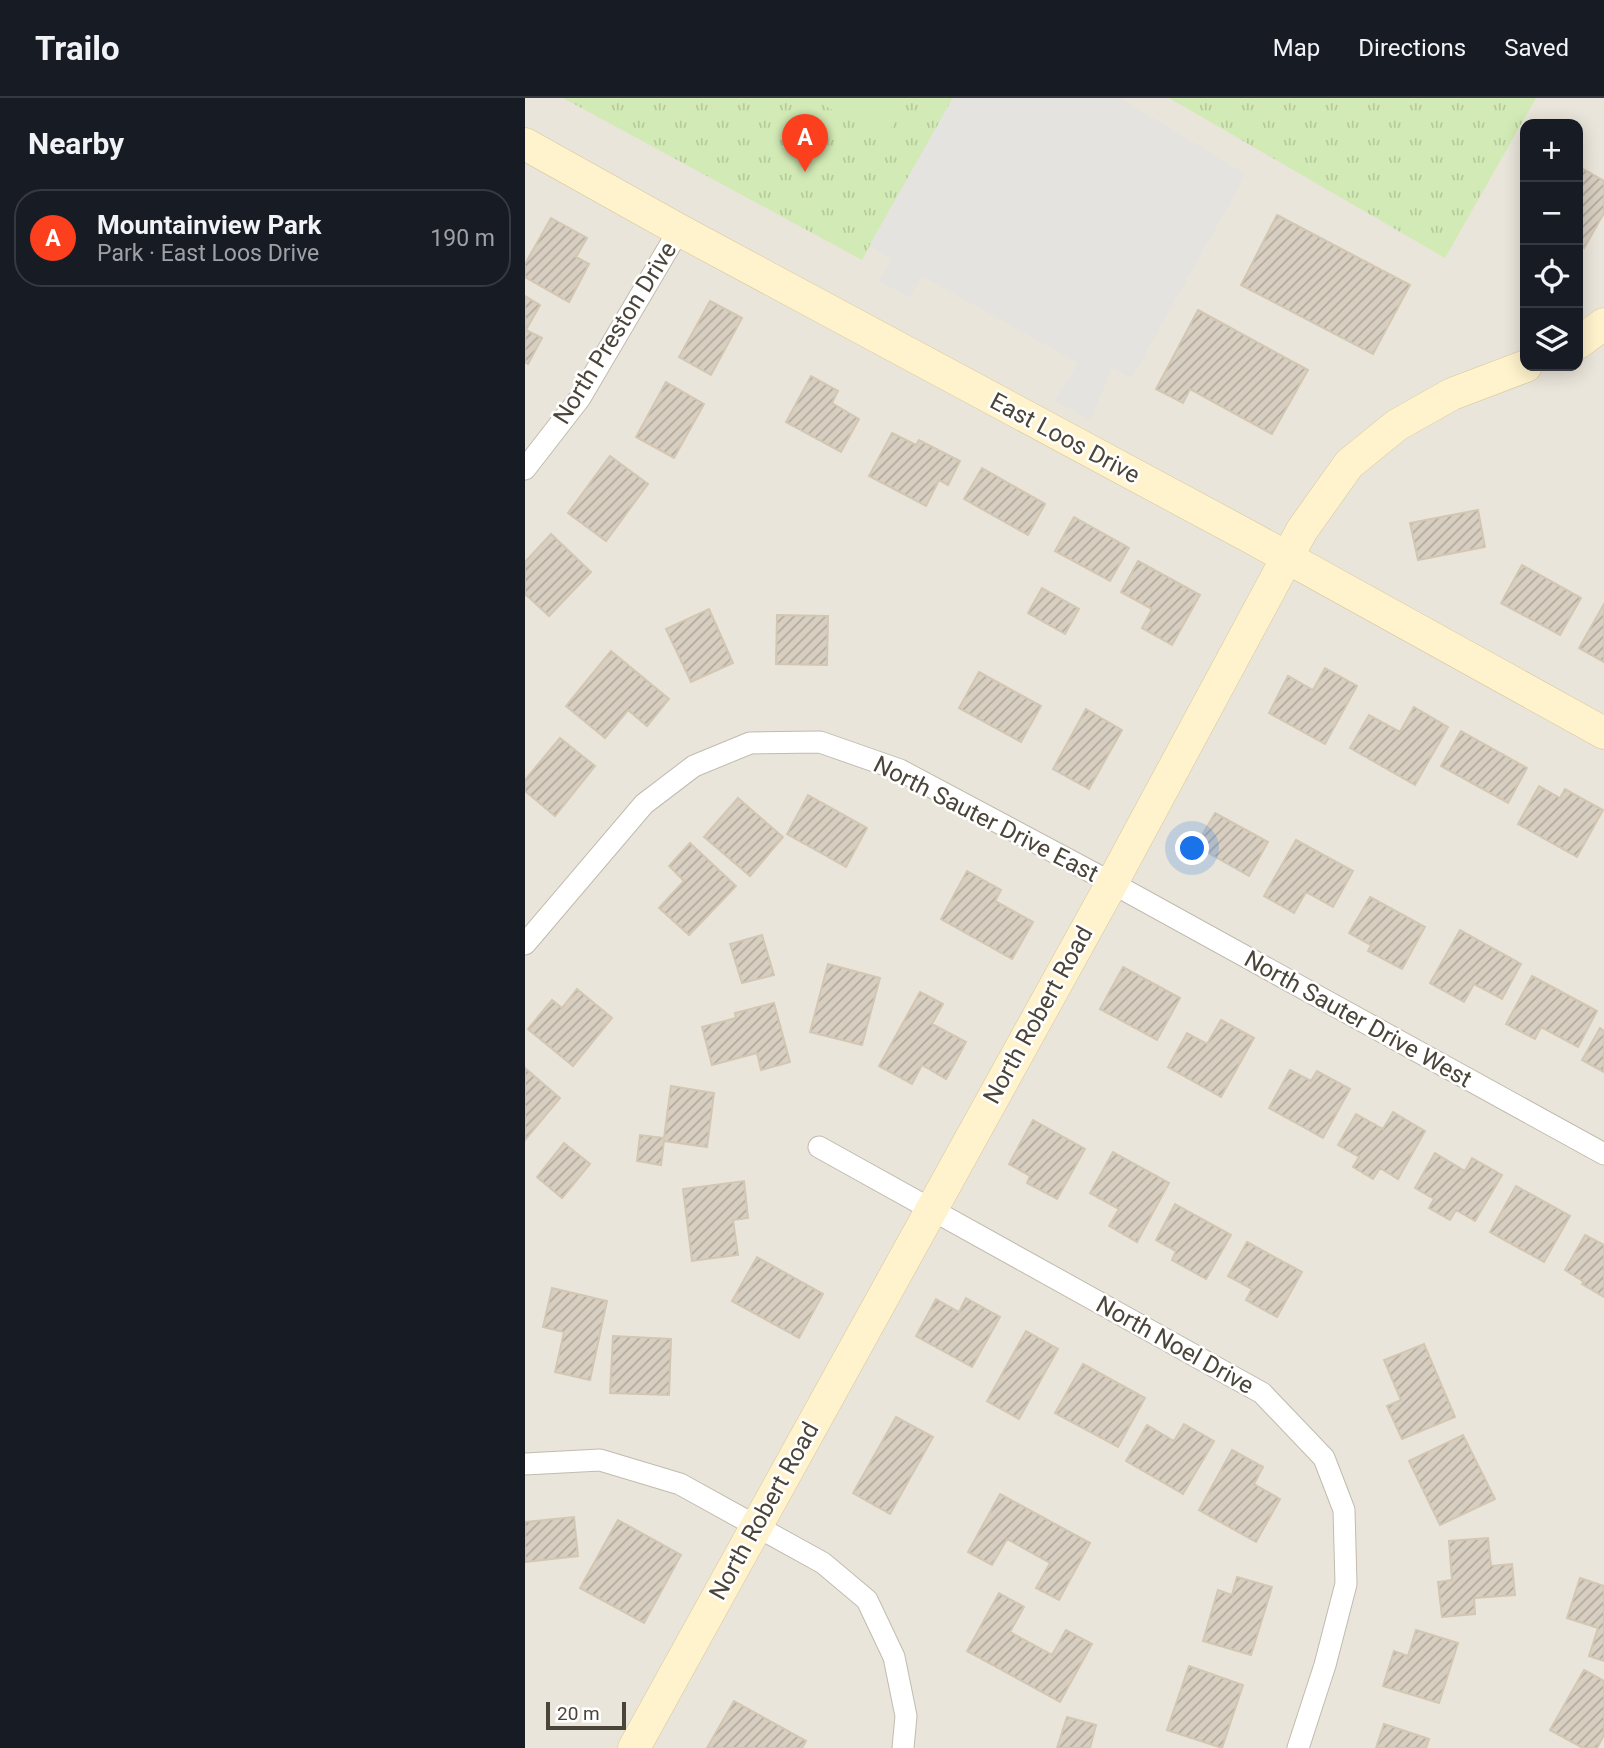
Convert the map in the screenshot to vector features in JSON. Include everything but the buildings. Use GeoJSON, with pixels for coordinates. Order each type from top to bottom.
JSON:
{"type":"FeatureCollection","features":[{"type":"Feature","properties":{"kind":"main road","name":"East Loos Drive"},"geometry":{"type":"LineString","coordinates":[[525,144],[1604,733]]}},
{"type":"Feature","properties":{"kind":"main road"},"geometry":{"type":"LineString","coordinates":[[1583,339],[1604,324]]}},
{"type":"Feature","properties":{"kind":"main road","name":"North Robert Road"},"geometry":{"type":"LineString","coordinates":[[634,1748],[930,1208],[1112,883],[1302,530],[1349,464],[1397,425],[1452,394],[1520,368]]}},
{"type":"Feature","properties":{"kind":"street","name":"North Preston Drive"},"geometry":{"type":"LineString","coordinates":[[525,469],[580,398],[679,230]]}},
{"type":"Feature","properties":{"kind":"street","name":"North Sauter Drive East"},"geometry":{"type":"LineString","coordinates":[[525,944],[644,804],[694,766],[750,743],[820,741],[900,770],[1112,883]]}},
{"type":"Feature","properties":{"kind":"street","name":"North Sauter Drive West"},"geometry":{"type":"LineString","coordinates":[[1112,883],[1604,1154]]}},
{"type":"Feature","properties":{"kind":"street","name":"North Noel Drive"},"geometry":{"type":"LineString","coordinates":[[819,1147],[1262,1393],[1324,1458],[1344,1510],[1346,1584],[1325,1665],[1298,1748]]}},
{"type":"Feature","properties":{"kind":"street"},"geometry":{"type":"LineString","coordinates":[[525,1464],[600,1460],[680,1484],[823,1563],[867,1600],[894,1657],[906,1716],[904,1748]]}},
{"type":"Feature","properties":{"kind":"shaded area"},"geometry":{"type":"Polygon","coordinates":[[[525,98],[1604,98],[1604,1748],[525,1748],[525,98]]]}},
{"type":"Feature","properties":{"kind":"shaded area"},"geometry":{"type":"Polygon","coordinates":[[[953,98],[1120,98],[1246,174],[1132,378],[1112,368],[1090,421],[1054,400],[1078,363],[922,276],[909,298],[879,281],[892,259],[869,246],[953,98]]]}},
{"type":"Feature","properties":{"kind":"green space"},"geometry":{"type":"Polygon","coordinates":[[[563,98],[953,98],[862,260],[563,98]]]}},
{"type":"Feature","properties":{"kind":"green space"},"geometry":{"type":"Polygon","coordinates":[[[811,98],[907,98],[885,139],[811,98]]]}},
{"type":"Feature","properties":{"kind":"green space"},"geometry":{"type":"Polygon","coordinates":[[[1169,98],[1536,98],[1524,119],[1520,119],[1520,126],[1445,258],[1169,98]]]}},
{"type":"Feature","properties":{"kind":"place","name":"Mountainview Park"},"geometry":{"type":"Point","coordinates":[805,172]}}]}
